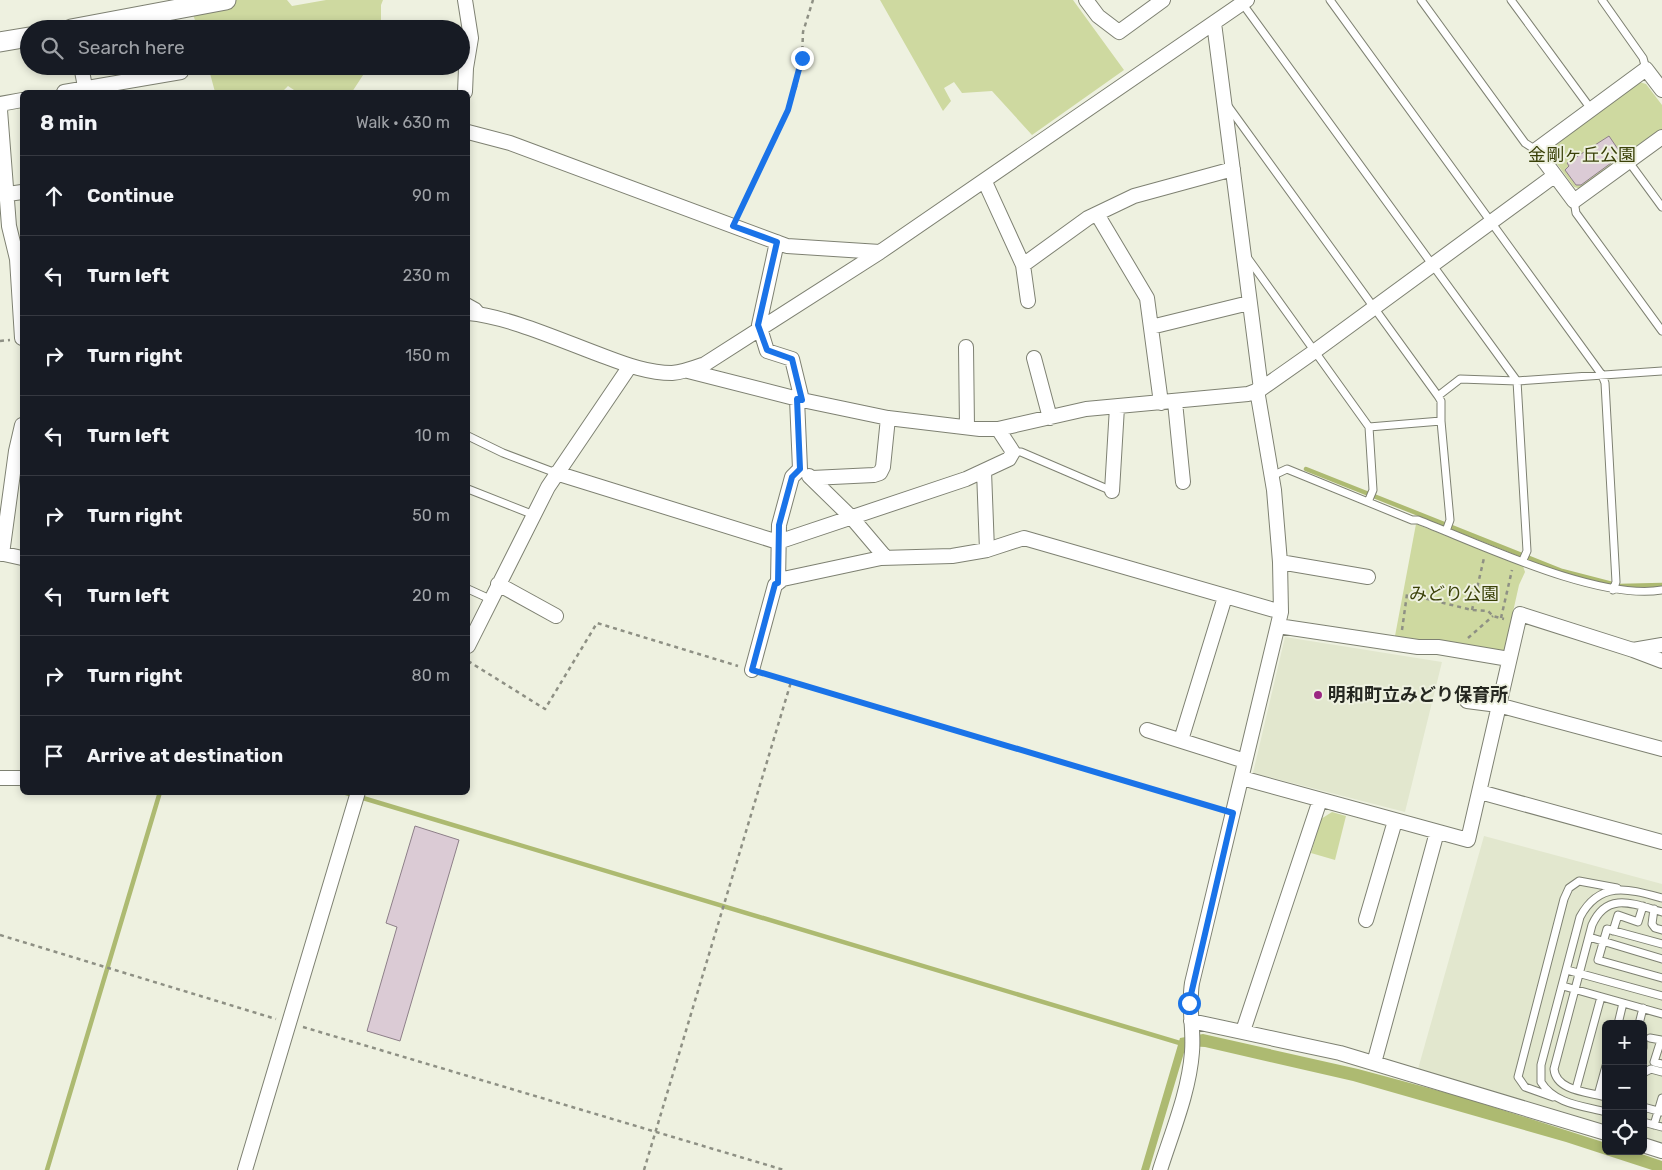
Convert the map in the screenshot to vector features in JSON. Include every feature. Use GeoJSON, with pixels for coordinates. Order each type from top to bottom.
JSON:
{"type":"FeatureCollection","features":[{"type":"Feature","properties":{"kind":"main road"},"geometry":{"type":"LineString","coordinates":[[120,20],[226,0]]}},
{"type":"Feature","properties":{"kind":"main road"},"geometry":{"type":"LineString","coordinates":[[0,42],[20,39]]}},
{"type":"Feature","properties":{"kind":"street"},"geometry":{"type":"LineString","coordinates":[[465,0],[468,20]]}},
{"type":"Feature","properties":{"kind":"street"},"geometry":{"type":"LineString","coordinates":[[1086,0],[1098,16],[1119,32],[1163,0]]}},
{"type":"Feature","properties":{"kind":"street"},"geometry":{"type":"LineString","coordinates":[[688,371],[705,364],[760,331],[880,252],[985,182],[1244,1]]}},
{"type":"Feature","properties":{"kind":"street"},"geometry":{"type":"LineString","coordinates":[[1160,1170],[1187,1080],[1192,1052],[1192,1026],[1189,1003],[1192,983],[1280,619],[1280,562],[1272,476],[1266,455],[1243,250],[1214,23]]}},
{"type":"Feature","properties":{"kind":"street"},"geometry":{"type":"LineString","coordinates":[[1662,90],[1646,69],[1536,150],[1574,201],[1662,137]]}},
{"type":"Feature","properties":{"kind":"street"},"geometry":{"type":"LineString","coordinates":[[82,75],[85,90]]}},
{"type":"Feature","properties":{"kind":"street"},"geometry":{"type":"LineString","coordinates":[[90,90],[166,75]]}},
{"type":"Feature","properties":{"kind":"street"},"geometry":{"type":"LineString","coordinates":[[466,90],[467,75]]}},
{"type":"Feature","properties":{"kind":"street"},"geometry":{"type":"LineString","coordinates":[[0,104],[20,100]]}},
{"type":"Feature","properties":{"kind":"street"},"geometry":{"type":"LineString","coordinates":[[0,110],[9,226],[18,249],[20,306]]}},
{"type":"Feature","properties":{"kind":"street"},"geometry":{"type":"LineString","coordinates":[[470,133],[510,143],[787,246],[880,252]]}},
{"type":"Feature","properties":{"kind":"street"},"geometry":{"type":"LineString","coordinates":[[1023,265],[1033,260],[1088,218],[1134,196],[1233,170]]}},
{"type":"Feature","properties":{"kind":"street"},"geometry":{"type":"LineString","coordinates":[[470,313],[484,315],[630,366],[652,371],[688,371],[800,400],[888,418],[998,429],[1086,410],[1248,394],[1259,390],[1554,176]]}},
{"type":"Feature","properties":{"kind":"street"},"geometry":{"type":"LineString","coordinates":[[985,182],[1023,265],[1028,301]]}},
{"type":"Feature","properties":{"kind":"street"},"geometry":{"type":"LineString","coordinates":[[8,194],[20,192]]}},
{"type":"Feature","properties":{"kind":"street"},"geometry":{"type":"LineString","coordinates":[[1097,214],[1147,298],[1161,403]]}},
{"type":"Feature","properties":{"kind":"street"},"geometry":{"type":"LineString","coordinates":[[777,242],[758,325],[767,350],[792,359],[800,400],[800,469],[792,477],[779,525],[778,583]]}},
{"type":"Feature","properties":{"kind":"street"},"geometry":{"type":"LineString","coordinates":[[1151,327],[1249,303]]}},
{"type":"Feature","properties":{"kind":"street"},"geometry":{"type":"LineString","coordinates":[[966,347],[967,427]]}},
{"type":"Feature","properties":{"kind":"street"},"geometry":{"type":"LineString","coordinates":[[1034,358],[1050,418]]}},
{"type":"Feature","properties":{"kind":"street"},"geometry":{"type":"LineString","coordinates":[[470,642],[490,599],[556,474],[630,366]]}},
{"type":"Feature","properties":{"kind":"street"},"geometry":{"type":"LineString","coordinates":[[1176,402],[1183,482]]}},
{"type":"Feature","properties":{"kind":"street"},"geometry":{"type":"LineString","coordinates":[[1112,491],[1117,407]]}},
{"type":"Feature","properties":{"kind":"street"},"geometry":{"type":"LineString","coordinates":[[812,478],[874,475],[880,473],[883,467],[888,418]]}},
{"type":"Feature","properties":{"kind":"street"},"geometry":{"type":"LineString","coordinates":[[556,474],[778,542],[966,480],[1009,459],[1013,452],[998,429]]}},
{"type":"Feature","properties":{"kind":"street"},"geometry":{"type":"LineString","coordinates":[[20,434],[1,553],[20,558]]}},
{"type":"Feature","properties":{"kind":"street"},"geometry":{"type":"LineString","coordinates":[[800,469],[812,478],[852,518],[886,558]]}},
{"type":"Feature","properties":{"kind":"street"},"geometry":{"type":"LineString","coordinates":[[984,471],[987,550]]}},
{"type":"Feature","properties":{"kind":"street"},"geometry":{"type":"LineString","coordinates":[[752,670],[775,584],[783,579],[886,558],[952,556],[987,550],[1024,538],[1225,596],[1280,619],[1418,647],[1438,647],[1510,659]]}},
{"type":"Feature","properties":{"kind":"street"},"geometry":{"type":"LineString","coordinates":[[1280,562],[1368,577]]}},
{"type":"Feature","properties":{"kind":"street"},"geometry":{"type":"LineString","coordinates":[[498,584],[556,616]]}},
{"type":"Feature","properties":{"kind":"street"},"geometry":{"type":"LineString","coordinates":[[1181,740],[1225,596]]}},
{"type":"Feature","properties":{"kind":"street"},"geometry":{"type":"LineString","coordinates":[[1242,778],[1468,840],[1520,614],[1662,660]]}},
{"type":"Feature","properties":{"kind":"street"},"geometry":{"type":"LineString","coordinates":[[1633,650],[1662,644]]}},
{"type":"Feature","properties":{"kind":"street"},"geometry":{"type":"LineString","coordinates":[[1467,701],[1498,705],[1662,749]]}},
{"type":"Feature","properties":{"kind":"street"},"geometry":{"type":"LineString","coordinates":[[1147,730],[1245,761]]}},
{"type":"Feature","properties":{"kind":"street"},"geometry":{"type":"LineString","coordinates":[[0,778],[20,778]]}},
{"type":"Feature","properties":{"kind":"street"},"geometry":{"type":"LineString","coordinates":[[1480,792],[1662,842]]}},
{"type":"Feature","properties":{"kind":"street"},"geometry":{"type":"LineString","coordinates":[[245,1170],[356,799]]}},
{"type":"Feature","properties":{"kind":"street"},"geometry":{"type":"LineString","coordinates":[[1243,1032],[1320,800]]}},
{"type":"Feature","properties":{"kind":"street"},"geometry":{"type":"LineString","coordinates":[[1366,920],[1395,821]]}},
{"type":"Feature","properties":{"kind":"street"},"geometry":{"type":"LineString","coordinates":[[1374,1063],[1437,832]]}},
{"type":"Feature","properties":{"kind":"street"},"geometry":{"type":"LineString","coordinates":[[1192,1026],[1243,1032],[1320,1048],[1602,1131]]}},
{"type":"Feature","properties":{"kind":"street"},"geometry":{"type":"LineString","coordinates":[[1647,1146],[1662,1151]]}},
{"type":"Feature","properties":{"kind":"lane"},"geometry":{"type":"LineString","coordinates":[[1330,0],[1602,375],[1605,383],[1616,582],[1613,590]]}},
{"type":"Feature","properties":{"kind":"lane"},"geometry":{"type":"LineString","coordinates":[[1421,0],[1525,143],[1536,150]]}},
{"type":"Feature","properties":{"kind":"lane"},"geometry":{"type":"LineString","coordinates":[[1511,0],[1591,109]]}},
{"type":"Feature","properties":{"kind":"lane"},"geometry":{"type":"LineString","coordinates":[[1602,0],[1643,58],[1646,69]]}},
{"type":"Feature","properties":{"kind":"lane"},"geometry":{"type":"LineString","coordinates":[[1244,1],[1517,381],[1527,551],[1523,560]]}},
{"type":"Feature","properties":{"kind":"lane"},"geometry":{"type":"LineString","coordinates":[[1224,102],[1441,401],[1441,421],[1450,520],[1446,531]]}},
{"type":"Feature","properties":{"kind":"lane"},"geometry":{"type":"LineString","coordinates":[[1629,162],[1662,207]]}},
{"type":"Feature","properties":{"kind":"lane"},"geometry":{"type":"LineString","coordinates":[[1574,201],[1576,213],[1662,330]]}},
{"type":"Feature","properties":{"kind":"lane"},"geometry":{"type":"LineString","coordinates":[[1243,250],[1369,427],[1373,490],[1368,502]]}},
{"type":"Feature","properties":{"kind":"lane"},"geometry":{"type":"LineString","coordinates":[[470,303],[478,307],[484,315]]}},
{"type":"Feature","properties":{"kind":"lane"},"geometry":{"type":"LineString","coordinates":[[1438,396],[1460,379],[1517,381],[1662,371]]}},
{"type":"Feature","properties":{"kind":"lane"},"geometry":{"type":"LineString","coordinates":[[1369,427],[1441,421]]}},
{"type":"Feature","properties":{"kind":"lane"},"geometry":{"type":"LineString","coordinates":[[470,437],[503,453],[556,474]]}},
{"type":"Feature","properties":{"kind":"lane"},"geometry":{"type":"LineString","coordinates":[[1013,452],[1022,452],[1112,491]]}},
{"type":"Feature","properties":{"kind":"lane"},"geometry":{"type":"LineString","coordinates":[[1272,476],[1287,469],[1368,502],[1523,560],[1613,590],[1662,590]]}},
{"type":"Feature","properties":{"kind":"lane"},"geometry":{"type":"LineString","coordinates":[[470,490],[535,515]]}},
{"type":"Feature","properties":{"kind":"lane"},"geometry":{"type":"LineString","coordinates":[[470,590],[490,599]]}},
{"type":"Feature","properties":{"kind":"lane"},"geometry":{"type":"LineString","coordinates":[[1602,1111],[1537,1093],[1525,1087],[1518,1077],[1564,899],[1569,888],[1580,880],[1662,898]]}},
{"type":"Feature","properties":{"kind":"lane"},"geometry":{"type":"LineString","coordinates":[[1560,1100],[1544,1088],[1540,1074],[1580,917],[1586,907],[1604,893],[1623,889]]}},
{"type":"Feature","properties":{"kind":"lane"},"geometry":{"type":"LineString","coordinates":[[1602,1096],[1576,1089],[1558,1081],[1554,1069],[1589,937],[1596,916],[1609,906],[1624,902],[1662,912]]}},
{"type":"Feature","properties":{"kind":"lane"},"geometry":{"type":"LineString","coordinates":[[1613,931],[1618,915],[1638,922],[1643,906]]}},
{"type":"Feature","properties":{"kind":"lane"},"geometry":{"type":"LineString","coordinates":[[1654,909],[1652,924],[1655,928],[1662,930]]}},
{"type":"Feature","properties":{"kind":"lane"},"geometry":{"type":"LineString","coordinates":[[1662,944],[1607,929],[1598,960],[1662,978]]}},
{"type":"Feature","properties":{"kind":"lane"},"geometry":{"type":"LineString","coordinates":[[1589,937],[1662,958]]}},
{"type":"Feature","properties":{"kind":"lane"},"geometry":{"type":"LineString","coordinates":[[1567,970],[1662,996]]}},
{"type":"Feature","properties":{"kind":"lane"},"geometry":{"type":"LineString","coordinates":[[1563,986],[1662,1014]]}},
{"type":"Feature","properties":{"kind":"lane"},"geometry":{"type":"LineString","coordinates":[[1576,1089],[1601,997]]}},
{"type":"Feature","properties":{"kind":"lane"},"geometry":{"type":"LineString","coordinates":[[1619,1020],[1623,1003]]}},
{"type":"Feature","properties":{"kind":"lane"},"geometry":{"type":"LineString","coordinates":[[1640,1020],[1643,1008]]}},
{"type":"Feature","properties":{"kind":"lane"},"geometry":{"type":"LineString","coordinates":[[1647,1037],[1661,1040],[1654,1062],[1662,1064]]}},
{"type":"Feature","properties":{"kind":"lane"},"geometry":{"type":"LineString","coordinates":[[1647,1070],[1651,1068],[1662,1072]]}},
{"type":"Feature","properties":{"kind":"lane"},"geometry":{"type":"LineString","coordinates":[[1598,1095],[1602,1080]]}},
{"type":"Feature","properties":{"kind":"lane"},"geometry":{"type":"LineString","coordinates":[[1658,1126],[1662,1098]]}},
{"type":"Feature","properties":{"kind":"lane"},"geometry":{"type":"LineString","coordinates":[[1647,1108],[1660,1112]]}},
{"type":"Feature","properties":{"kind":"path"},"geometry":{"type":"LineString","coordinates":[[733,226],[788,110],[796,87],[802,58],[803,32],[813,0]]}},
{"type":"Feature","properties":{"kind":"path"},"geometry":{"type":"LineString","coordinates":[[1472,610],[1487,546]]}},
{"type":"Feature","properties":{"kind":"path"},"geometry":{"type":"LineString","coordinates":[[1501,618],[1513,573],[1512,568]]}},
{"type":"Feature","properties":{"kind":"path"},"geometry":{"type":"LineString","coordinates":[[1407,631],[1400,630],[1407,594],[1472,610],[1488,611],[1493,616],[1518,623]]}},
{"type":"Feature","properties":{"kind":"path"},"geometry":{"type":"LineString","coordinates":[[470,662],[545,709],[597,623],[1233,813]]}},
{"type":"Feature","properties":{"kind":"path"},"geometry":{"type":"LineString","coordinates":[[644,1170],[791,682]]}},
{"type":"Feature","properties":{"kind":"path"},"geometry":{"type":"LineString","coordinates":[[0,935],[784,1170]]}},
{"type":"Feature","properties":{"kind":"shaded area"},"geometry":{"type":"Polygon","coordinates":[[[1285,637],[1442,662],[1405,812],[1253,773],[1285,637]]]}},
{"type":"Feature","properties":{"kind":"shaded area"},"geometry":{"type":"Polygon","coordinates":[[[1484,836],[1662,884],[1662,1145],[1647,1141],[1647,1020],[1602,1020],[1602,1127],[1418,1069],[1484,836]]]}},
{"type":"Feature","properties":{"kind":"shaded area"},"geometry":{"type":"Polygon","coordinates":[[[1203,1034],[1358,1069],[1462,1097],[1602,1142],[1602,1154],[1353,1081],[1205,1047],[1186,1046],[1149,1170],[1141,1170],[1180,1038],[1203,1034]]]}},
{"type":"Feature","properties":{"kind":"shaded area"},"geometry":{"type":"Polygon","coordinates":[[[1606,1155],[1645,1155],[1662,1161],[1662,1170],[1652,1170],[1606,1155]]]}},
{"type":"Feature","properties":{"kind":"green space"},"geometry":{"type":"Polygon","coordinates":[[[188,0],[287,0],[292,6],[326,0],[383,0],[381,20],[195,20],[188,0]]]}},
{"type":"Feature","properties":{"kind":"green space"},"geometry":{"type":"Polygon","coordinates":[[[880,0],[1073,0],[1124,70],[1032,135],[992,91],[962,93],[954,82],[944,88],[951,101],[943,111],[880,0]]]}},
{"type":"Feature","properties":{"kind":"green space"},"geometry":{"type":"Polygon","coordinates":[[[210,75],[363,75],[353,90],[294,90],[288,86],[284,90],[214,90],[210,75]]]}},
{"type":"Feature","properties":{"kind":"green space","name":"金剛ヶ丘公園"},"geometry":{"type":"Polygon","coordinates":[[[1639,82],[1646,84],[1662,105],[1662,129],[1581,189],[1574,187],[1549,153],[1551,145],[1639,82]]]}},
{"type":"Feature","properties":{"kind":"green space","name":"みどり公園"},"geometry":{"type":"Polygon","coordinates":[[[1416,524],[1523,566],[1525,572],[1519,585],[1504,652],[1395,636],[1416,524]]]}},
{"type":"Feature","properties":{"kind":"green space"},"geometry":{"type":"Polygon","coordinates":[[[1332,812],[1346,816],[1335,860],[1311,853],[1321,819],[1332,812]]]}},
{"type":"Feature","properties":{"kind":"building"},"geometry":{"type":"Polygon","coordinates":[[[1609,136],[1622,155],[1581,185],[1576,185],[1565,170],[1569,166],[1567,163],[1609,136]]]}},
{"type":"Feature","properties":{"kind":"building"},"geometry":{"type":"Polygon","coordinates":[[[415,826],[459,840],[400,1041],[367,1031],[397,927],[386,923],[415,826]]]}},
{"type":"Feature","properties":{"kind":"waterway"},"geometry":{"type":"LineString","coordinates":[[1306,469],[1562,571],[1620,586],[1662,585]]}},
{"type":"Feature","properties":{"kind":"waterway"},"geometry":{"type":"LineString","coordinates":[[47,1170],[159,795]]}},
{"type":"Feature","properties":{"kind":"waterway"},"geometry":{"type":"LineString","coordinates":[[353,795],[1183,1044]]}},
{"type":"Feature","properties":{"kind":"place","name":"明和町立みどり保育所"},"geometry":{"type":"Point","coordinates":[1318,695]}},
{"type":"Feature","properties":{"kind":"route"},"geometry":{"type":"LineString","coordinates":[[802,58],[796,87],[788,110],[733,226],[777,242],[758,325],[767,350],[792,359],[802,400],[797,399],[800,469],[792,477],[779,525],[780,573],[778,583],[775,584],[752,670],[1233,813],[1192,983],[1189,1003]]}}]}
